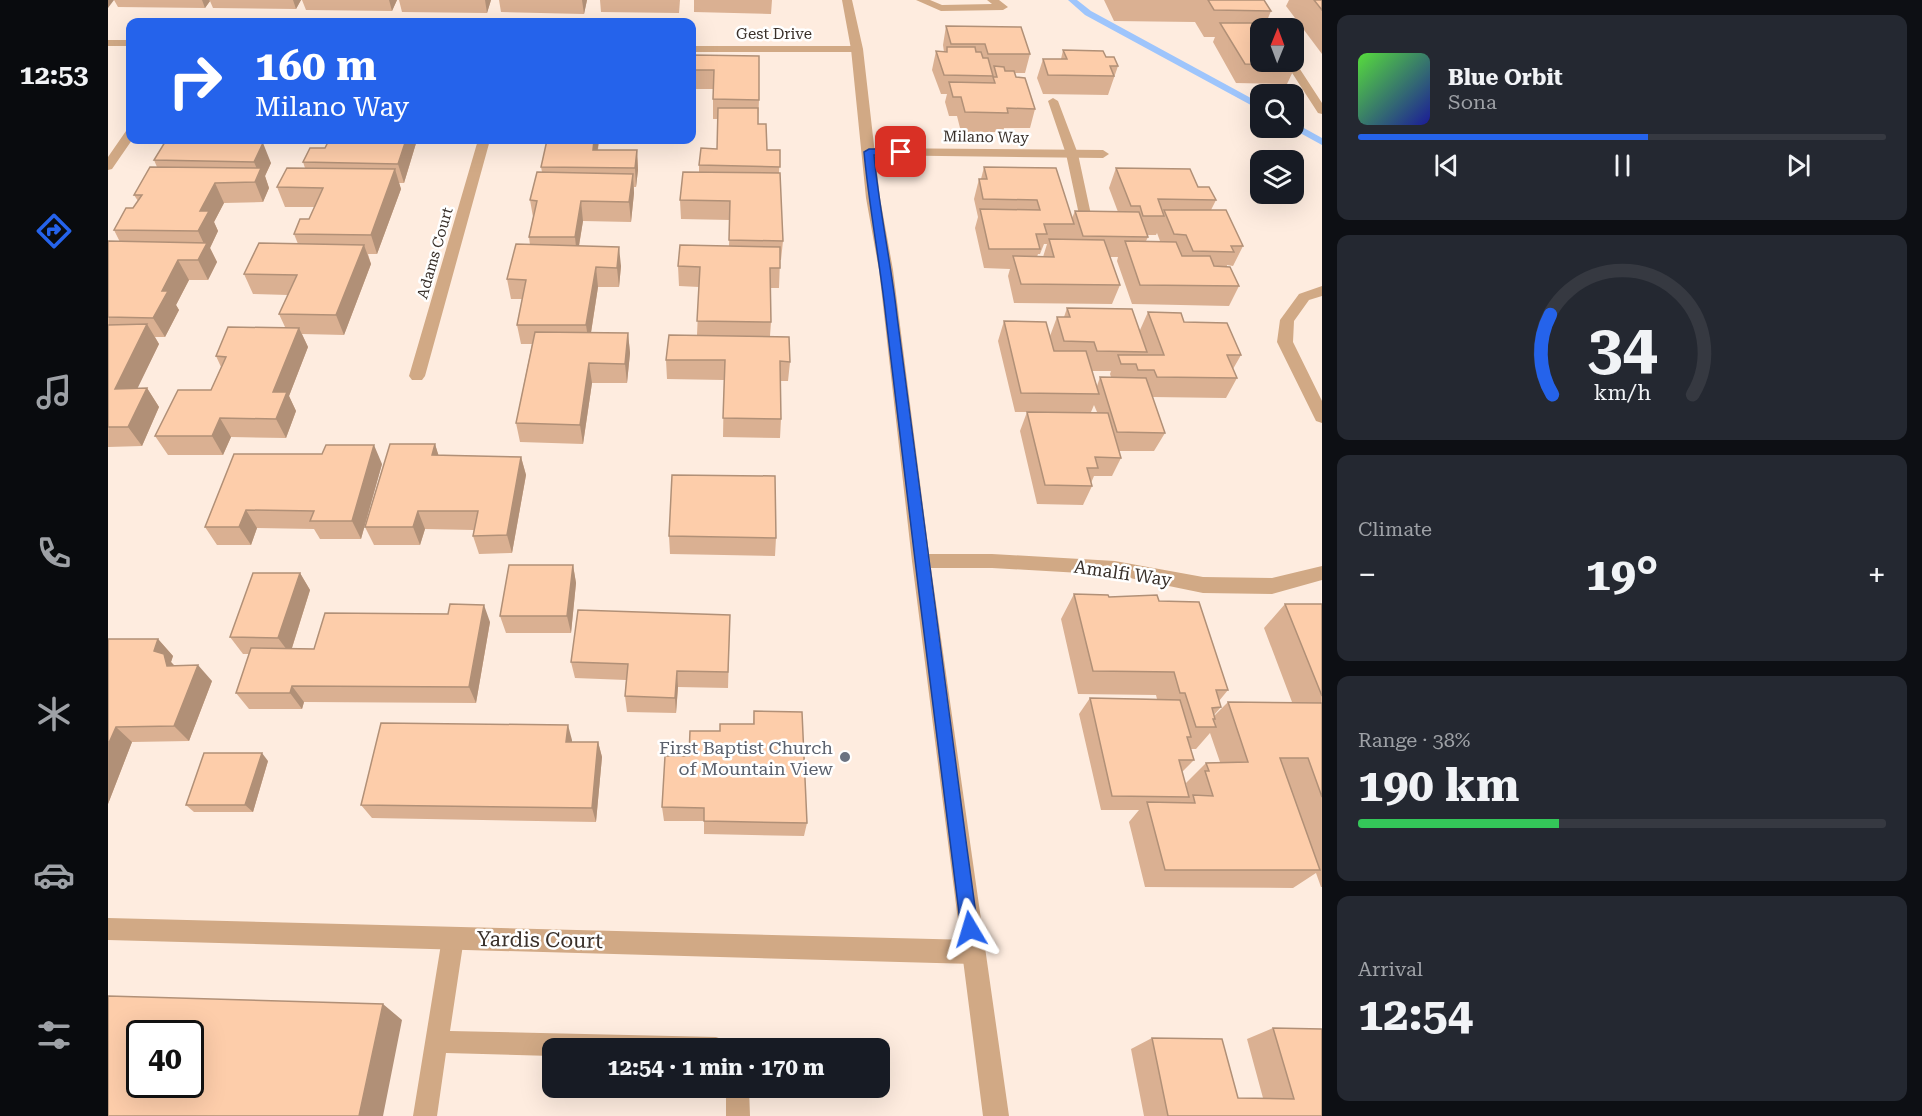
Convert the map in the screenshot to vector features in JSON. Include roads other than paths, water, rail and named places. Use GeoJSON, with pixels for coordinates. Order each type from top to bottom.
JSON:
{"type":"FeatureCollection","features":[{"type":"Feature","properties":{"kind":"street"},"geometry":{"type":"LineString","coordinates":[[847,0],[857,49],[873,198],[886,270],[921,561],[996,1116]]}},
{"type":"Feature","properties":{"kind":"street"},"geometry":{"type":"LineString","coordinates":[[108,43],[126,43]]}},
{"type":"Feature","properties":{"kind":"street","name":"Gest Drive"},"geometry":{"type":"LineString","coordinates":[[696,49],[857,49]]}},
{"type":"Feature","properties":{"kind":"street"},"geometry":{"type":"LineString","coordinates":[[108,166],[126,140]]}},
{"type":"Feature","properties":{"kind":"street","name":"Adams Court"},"geometry":{"type":"LineString","coordinates":[[417,376],[483,144]]}},
{"type":"Feature","properties":{"kind":"street","name":"Milano Way"},"geometry":{"type":"LineString","coordinates":[[869,152],[1103,154]]}},
{"type":"Feature","properties":{"kind":"street"},"geometry":{"type":"LineString","coordinates":[[1322,291],[1304,297],[1287,320],[1285,342],[1322,417]]}},
{"type":"Feature","properties":{"kind":"street","name":"Amalfi Way"},"geometry":{"type":"LineString","coordinates":[[921,561],[992,561],[1114,568],[1203,585],[1272,586],[1322,573]]}},
{"type":"Feature","properties":{"kind":"street","name":"Yardis Court"},"geometry":{"type":"LineString","coordinates":[[108,929],[973,952]]}},
{"type":"Feature","properties":{"kind":"lane"},"geometry":{"type":"LineString","coordinates":[[921,0],[941,8],[1003,7],[992,0]]}},
{"type":"Feature","properties":{"kind":"lane"},"geometry":{"type":"LineString","coordinates":[[1297,72],[1322,111]]}},
{"type":"Feature","properties":{"kind":"lane"},"geometry":{"type":"LineString","coordinates":[[1053,101],[1072,154],[1087,224]]}},
{"type":"Feature","properties":{"kind":"lane"},"geometry":{"type":"LineString","coordinates":[[425,1116],[453,938]]}},
{"type":"Feature","properties":{"kind":"lane"},"geometry":{"type":"LineString","coordinates":[[437,1042],[542,1044]]}},
{"type":"Feature","properties":{"kind":"lane"},"geometry":{"type":"LineString","coordinates":[[738,1098],[738,1116]]}},
{"type":"Feature","properties":{"kind":"waterway"},"geometry":{"type":"LineString","coordinates":[[1072,0],[1088,13],[1250,102]]}},
{"type":"Feature","properties":{"kind":"waterway"},"geometry":{"type":"LineString","coordinates":[[1304,131],[1322,142]]}},
{"type":"Feature","properties":{"kind":"place","name":"First Baptist Church of Mountain View"},"geometry":{"type":"Point","coordinates":[845,757]}}]}
